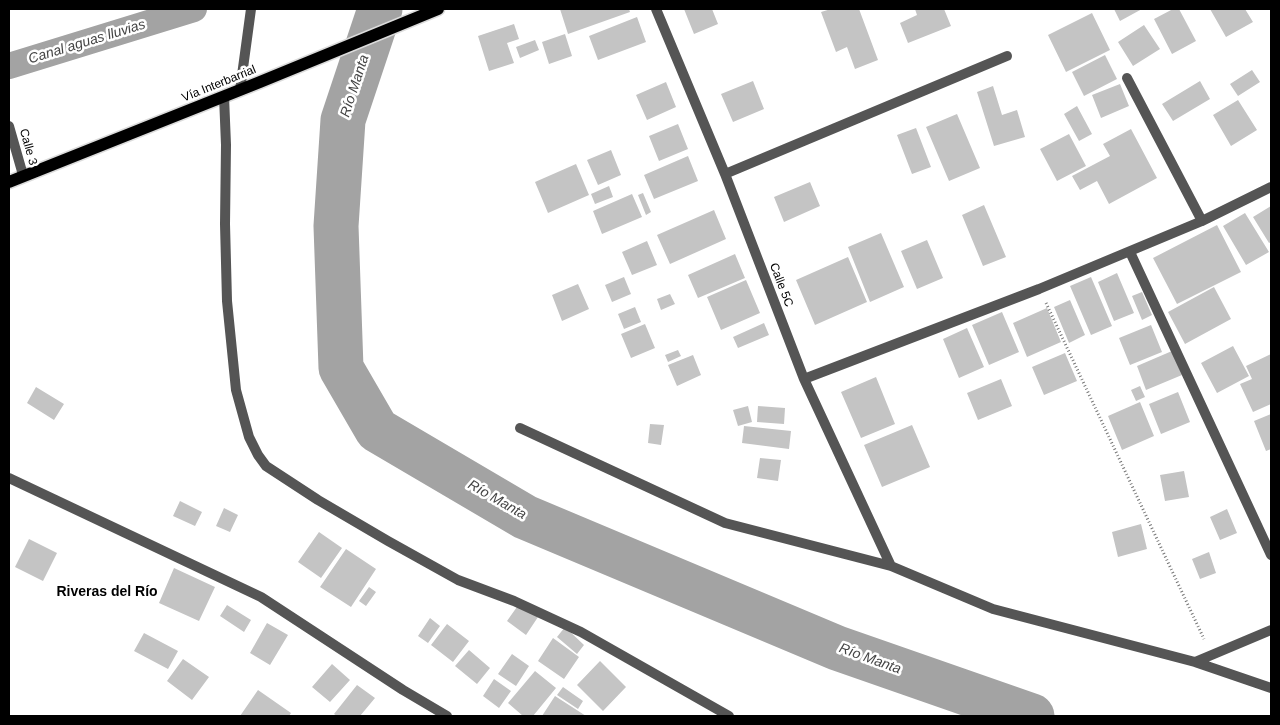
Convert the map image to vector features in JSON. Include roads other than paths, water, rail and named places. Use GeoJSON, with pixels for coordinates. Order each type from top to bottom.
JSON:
{"type":"FeatureCollection","features":[{"type":"Feature","properties":{"kind":"main road","name":"Vía Interbarrial"},"geometry":{"type":"LineString","coordinates":[[9,182],[438,9]]}},
{"type":"Feature","properties":{"kind":"street"},"geometry":{"type":"LineString","coordinates":[[240,90],[251,9]]}},
{"type":"Feature","properties":{"kind":"street","name":"Calle 5C"},"geometry":{"type":"LineString","coordinates":[[656,9],[725,174],[804,379],[891,566]]}},
{"type":"Feature","properties":{"kind":"street"},"geometry":{"type":"LineString","coordinates":[[725,174],[1007,56]]}},
{"type":"Feature","properties":{"kind":"street"},"geometry":{"type":"LineString","coordinates":[[1126,78],[1202,221]]}},
{"type":"Feature","properties":{"kind":"street"},"geometry":{"type":"LineString","coordinates":[[224,96],[227,301],[236,390],[249,438],[266,466],[318,500],[458,580],[514,601],[581,632],[729,716]]}},
{"type":"Feature","properties":{"kind":"street","name":"Calle 3"},"geometry":{"type":"LineString","coordinates":[[9,126],[23,175]]}},
{"type":"Feature","properties":{"kind":"street"},"geometry":{"type":"LineString","coordinates":[[804,379],[1130,252],[1202,221],[1271,188]]}},
{"type":"Feature","properties":{"kind":"street"},"geometry":{"type":"LineString","coordinates":[[1130,252],[1271,555]]}},
{"type":"Feature","properties":{"kind":"street"},"geometry":{"type":"LineString","coordinates":[[520,428],[725,523],[891,566],[993,609],[1195,662],[1271,688]]}},
{"type":"Feature","properties":{"kind":"street"},"geometry":{"type":"LineString","coordinates":[[9,478],[261,597],[403,690],[447,716]]}},
{"type":"Feature","properties":{"kind":"street"},"geometry":{"type":"LineString","coordinates":[[1195,662],[1271,630]]}},
{"type":"Feature","properties":{"kind":"waterway","name":"Canal aguas lluvias"},"geometry":{"type":"LineString","coordinates":[[9,66],[194,9]]}},
{"type":"Feature","properties":{"kind":"waterway","name":"Río Manta"},"geometry":{"type":"LineString","coordinates":[[380,9],[343,120],[336,226],[341,368],[377,430],[525,517],[837,648],[1032,716]]}},
{"type":"Feature","properties":{"kind":"district","name":"Riveras del Río"},"geometry":{"type":"Point","coordinates":[107,592]}}]}
